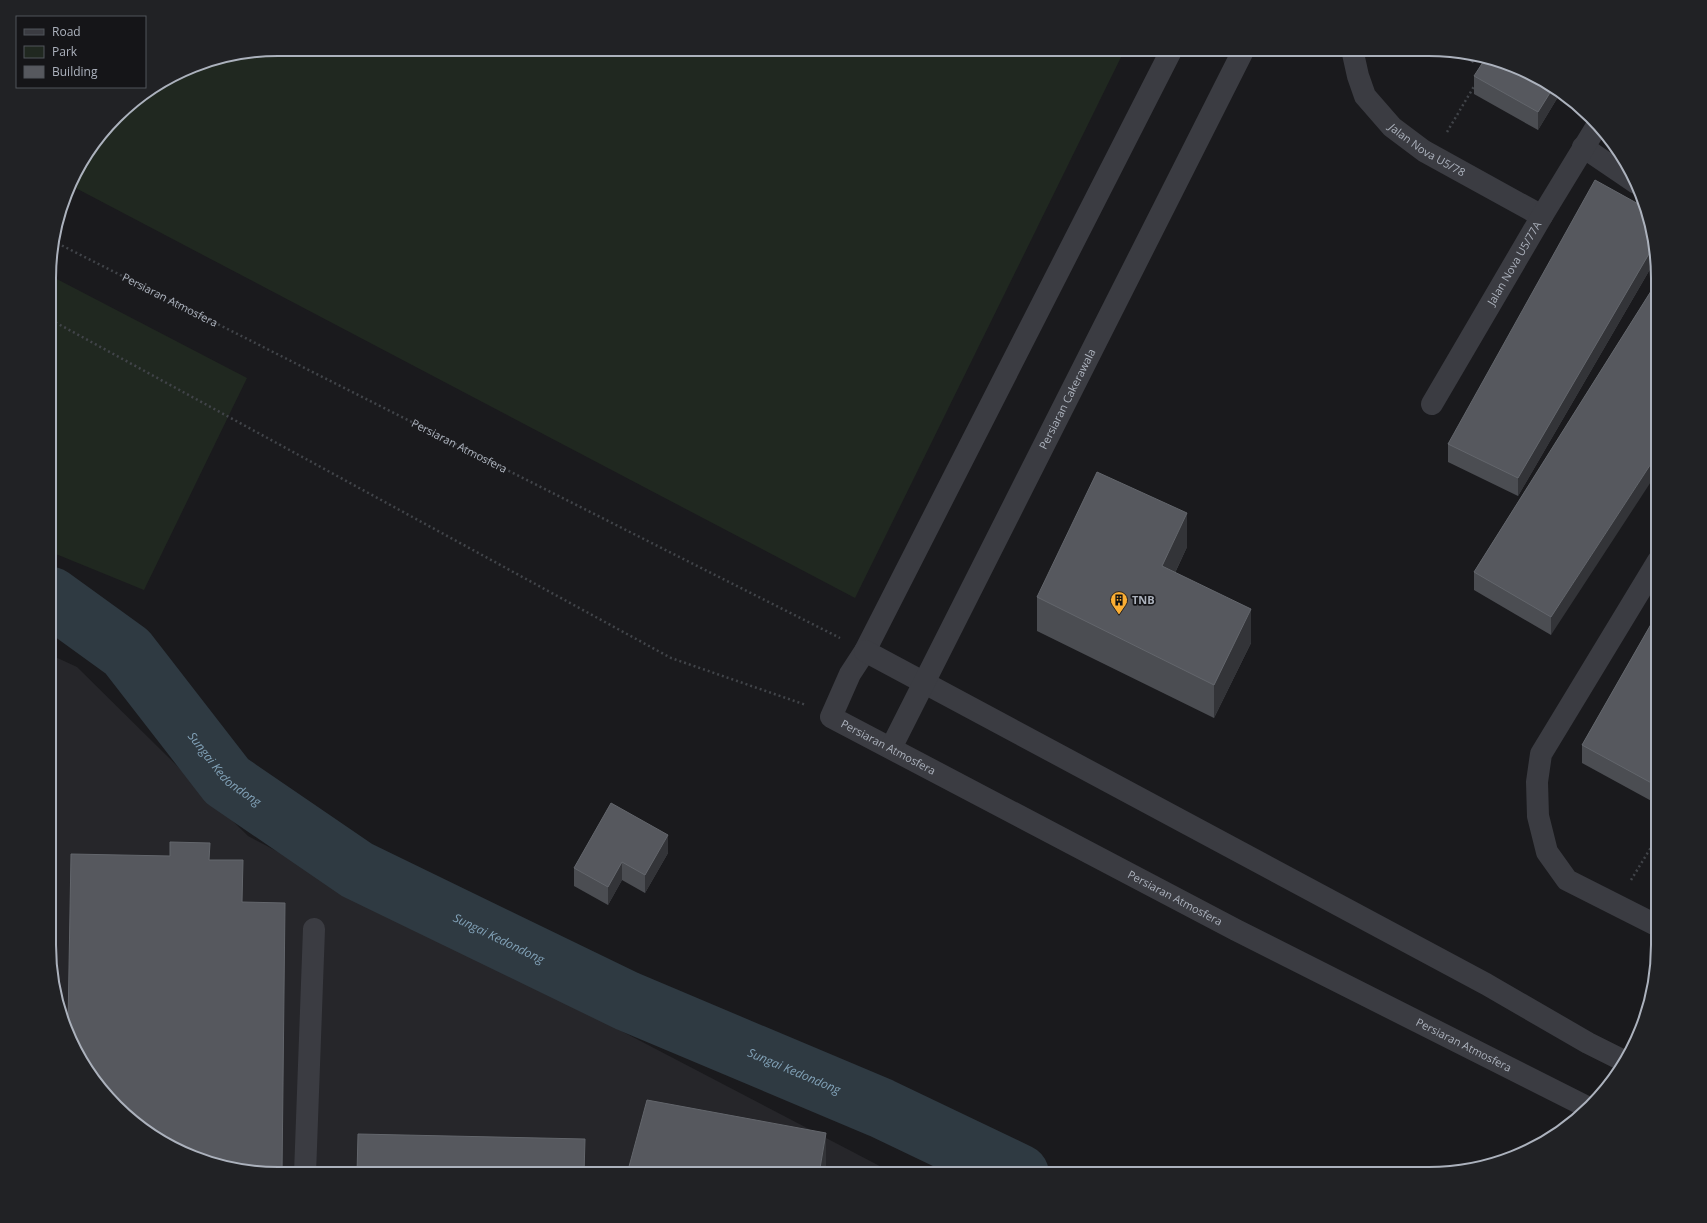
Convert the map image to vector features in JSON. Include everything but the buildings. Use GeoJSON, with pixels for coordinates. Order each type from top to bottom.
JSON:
{"type":"FeatureCollection","features":[{"type":"Feature","properties":{"kind":"street"},"geometry":{"type":"LineString","coordinates":[[1168,56],[865,650],[923,683],[1479,980],[1588,1042],[1620,1058]]}},
{"type":"Feature","properties":{"kind":"street","name":"Persiaran Cakerawala"},"geometry":{"type":"LineString","coordinates":[[891,748],[1240,56]]}},
{"type":"Feature","properties":{"kind":"street","name":"Jalan Nova U5/78"},"geometry":{"type":"LineString","coordinates":[[1354,56],[1358,76],[1365,96],[1392,127],[1432,155],[1542,216]]}},
{"type":"Feature","properties":{"kind":"street","name":"Jalan Nova U5/77A"},"geometry":{"type":"LineString","coordinates":[[1432,404],[1594,130]]}},
{"type":"Feature","properties":{"kind":"street"},"geometry":{"type":"LineString","coordinates":[[1583,147],[1626,176]]}},
{"type":"Feature","properties":{"kind":"street"},"geometry":{"type":"LineString","coordinates":[[1651,573],[1541,754],[1537,782],[1538,816],[1547,852],[1568,880],[1651,922]]}},
{"type":"Feature","properties":{"kind":"street","name":"Persiaran Atmosfera"},"geometry":{"type":"LineString","coordinates":[[865,650],[850,674],[831,717],[1236,930],[1583,1105]]}},
{"type":"Feature","properties":{"kind":"street"},"geometry":{"type":"LineString","coordinates":[[305,1167],[314,929]]}},
{"type":"Feature","properties":{"kind":"path"},"geometry":{"type":"LineString","coordinates":[[1432,155],[1477,80]]}},
{"type":"Feature","properties":{"kind":"path","name":"Persiaran Atmosfera"},"geometry":{"type":"LineString","coordinates":[[59,244],[865,650]]}},
{"type":"Feature","properties":{"kind":"path"},"geometry":{"type":"LineString","coordinates":[[56,323],[670,658],[816,709],[831,717]]}},
{"type":"Feature","properties":{"kind":"path"},"geometry":{"type":"LineString","coordinates":[[1616,904],[1651,847]]}},
{"type":"Feature","properties":{"kind":"shaded area"},"geometry":{"type":"Polygon","coordinates":[[[56,657],[77,667],[248,836],[882,1167],[264,1167],[249,1165],[92,1067],[73,1030],[60,988],[56,959],[56,657]]]}},
{"type":"Feature","properties":{"kind":"green space"},"geometry":{"type":"Polygon","coordinates":[[[264,56],[1122,56],[855,598],[75,188],[86,167],[102,143],[121,121],[155,93],[180,79],[207,68],[235,60],[264,56]]]}},
{"type":"Feature","properties":{"kind":"green space"},"geometry":{"type":"Polygon","coordinates":[[[56,279],[247,378],[144,590],[56,554],[56,279]]]}},
{"type":"Feature","properties":{"kind":"waterway","name":"Sungai Kedondong"},"geometry":{"type":"LineString","coordinates":[[56,601],[127,652],[227,781],[357,870],[627,1001],[881,1108],[1004,1167]]}},
{"type":"Feature","properties":{"kind":"place","name":"TNB"},"geometry":{"type":"Point","coordinates":[1119,615]}}]}
